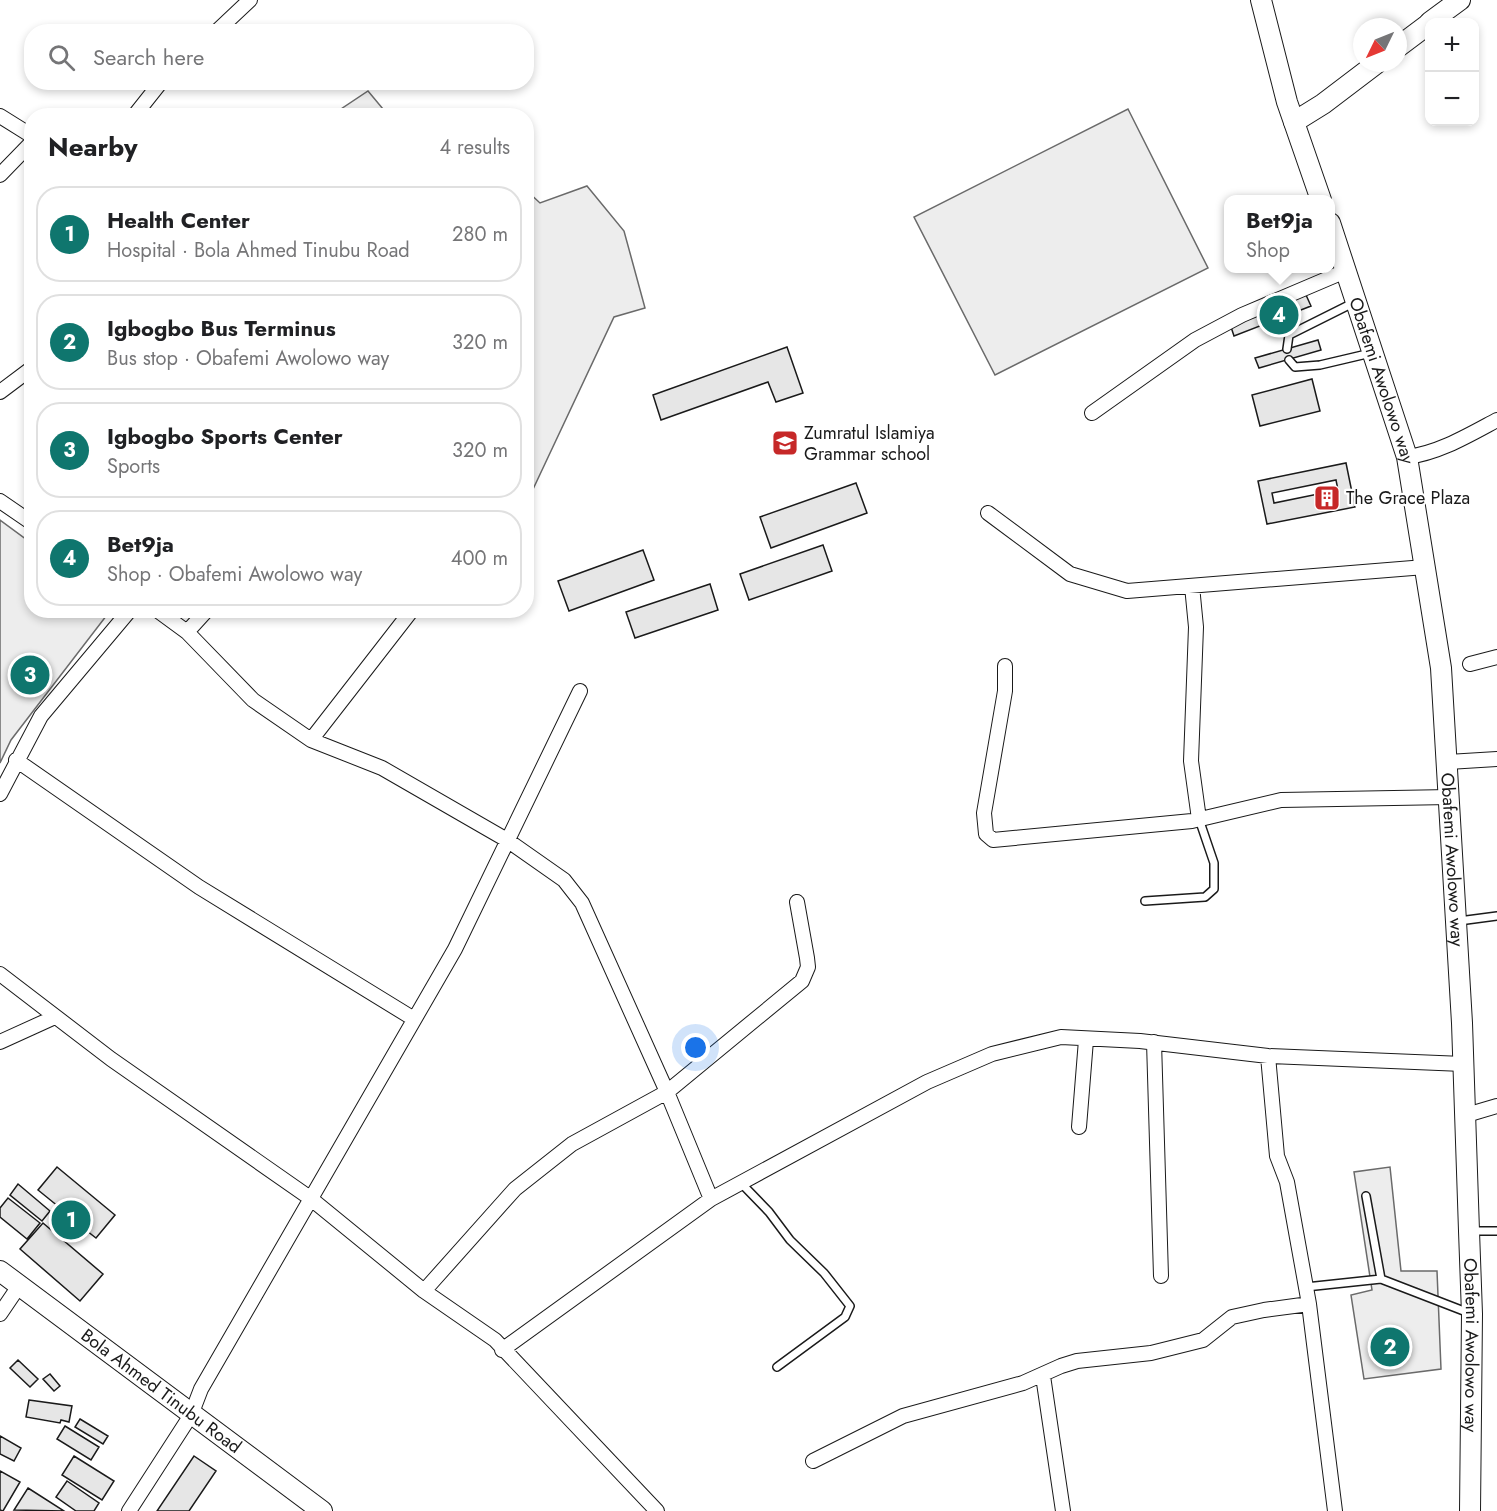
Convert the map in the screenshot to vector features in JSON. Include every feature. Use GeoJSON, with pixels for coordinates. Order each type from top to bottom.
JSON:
{"type":"FeatureCollection","features":[{"type":"Feature","properties":{"kind":"main road"},"geometry":{"type":"LineString","coordinates":[[1261,0],[1294,122],[1319,195]]}},
{"type":"Feature","properties":{"kind":"main road"},"geometry":{"type":"LineString","coordinates":[[1437,18],[1460,0]]}},
{"type":"Feature","properties":{"kind":"main road"},"geometry":{"type":"LineString","coordinates":[[1407,40],[1425,27]]}},
{"type":"Feature","properties":{"kind":"main road"},"geometry":{"type":"LineString","coordinates":[[1294,122],[1364,72]]}},
{"type":"Feature","properties":{"kind":"main road","name":"Obafemi Awolowo way"},"geometry":{"type":"LineString","coordinates":[[1335,237],[1348,270],[1372,353],[1407,457],[1441,668],[1450,797],[1463,1064],[1463,1116],[1472,1314],[1470,1511]]}},
{"type":"Feature","properties":{"kind":"main road","name":"Bola Ahmed Tinubu Road"},"geometry":{"type":"LineString","coordinates":[[0,1271],[322,1511]]}},
{"type":"Feature","properties":{"kind":"street"},"geometry":{"type":"LineString","coordinates":[[224,24],[250,0]]}},
{"type":"Feature","properties":{"kind":"street"},"geometry":{"type":"LineString","coordinates":[[140,108],[155,90]]}},
{"type":"Feature","properties":{"kind":"street"},"geometry":{"type":"LineString","coordinates":[[0,116],[24,131]]}},
{"type":"Feature","properties":{"kind":"street"},"geometry":{"type":"LineString","coordinates":[[0,175],[24,150]]}},
{"type":"Feature","properties":{"kind":"street"},"geometry":{"type":"LineString","coordinates":[[1092,413],[1196,340],[1242,315],[1348,270]]}},
{"type":"Feature","properties":{"kind":"street"},"geometry":{"type":"LineString","coordinates":[[0,392],[24,374]]}},
{"type":"Feature","properties":{"kind":"street"},"geometry":{"type":"LineString","coordinates":[[1407,457],[1441,448],[1497,420]]}},
{"type":"Feature","properties":{"kind":"street"},"geometry":{"type":"LineString","coordinates":[[0,501],[24,518]]}},
{"type":"Feature","properties":{"kind":"street"},"geometry":{"type":"LineString","coordinates":[[988,513],[1070,574],[1127,591],[1425,567]]}},
{"type":"Feature","properties":{"kind":"street"},"geometry":{"type":"LineString","coordinates":[[1192,586],[1196,627],[1191,761],[1199,819]]}},
{"type":"Feature","properties":{"kind":"street"},"geometry":{"type":"LineString","coordinates":[[0,795],[16,760],[41,716],[123,618]]}},
{"type":"Feature","properties":{"kind":"street"},"geometry":{"type":"LineString","coordinates":[[169,618],[187,632],[253,700],[311,740],[382,768],[507,840],[564,880],[576,892],[668,1092],[711,1199]]}},
{"type":"Feature","properties":{"kind":"street"},"geometry":{"type":"LineString","coordinates":[[187,632],[200,618]]}},
{"type":"Feature","properties":{"kind":"street"},"geometry":{"type":"LineString","coordinates":[[311,740],[406,618]]}},
{"type":"Feature","properties":{"kind":"street"},"geometry":{"type":"LineString","coordinates":[[1470,664],[1497,657]]}},
{"type":"Feature","properties":{"kind":"street"},"geometry":{"type":"LineString","coordinates":[[1005,666],[1005,691],[984,813],[988,837],[993,840],[1199,819],[1281,800],[1450,797]]}},
{"type":"Feature","properties":{"kind":"street"},"geometry":{"type":"LineString","coordinates":[[129,1511],[191,1415],[201,1389],[455,949],[580,691]]}},
{"type":"Feature","properties":{"kind":"street"},"geometry":{"type":"LineString","coordinates":[[1448,762],[1497,759]]}},
{"type":"Feature","properties":{"kind":"street"},"geometry":{"type":"LineString","coordinates":[[16,760],[199,887],[414,1019]]}},
{"type":"Feature","properties":{"kind":"street"},"geometry":{"type":"LineString","coordinates":[[424,1290],[515,1189],[572,1144],[668,1092],[802,981],[808,967],[797,902]]}},
{"type":"Feature","properties":{"kind":"street"},"geometry":{"type":"LineString","coordinates":[[0,974],[55,1017],[310,1198],[424,1290],[495,1340],[657,1511]]}},
{"type":"Feature","properties":{"kind":"street"},"geometry":{"type":"LineString","coordinates":[[0,1042],[55,1017]]}},
{"type":"Feature","properties":{"kind":"street"},"geometry":{"type":"LineString","coordinates":[[502,1350],[711,1199],[927,1082],[992,1054],[1061,1037],[1154,1042],[1268,1056],[1463,1064]]}},
{"type":"Feature","properties":{"kind":"street"},"geometry":{"type":"LineString","coordinates":[[1079,1127],[1086,1040]]}},
{"type":"Feature","properties":{"kind":"street"},"geometry":{"type":"LineString","coordinates":[[1154,1042],[1161,1276]]}},
{"type":"Feature","properties":{"kind":"street"},"geometry":{"type":"LineString","coordinates":[[1268,1056],[1277,1156],[1287,1182],[1309,1305],[1335,1511]]}},
{"type":"Feature","properties":{"kind":"street"},"geometry":{"type":"LineString","coordinates":[[1463,1116],[1497,1106]]}},
{"type":"Feature","properties":{"kind":"street"},"geometry":{"type":"LineString","coordinates":[[0,1314],[19,1286]]}},
{"type":"Feature","properties":{"kind":"street"},"geometry":{"type":"LineString","coordinates":[[813,1461],[903,1416],[1043,1376],[1077,1361],[1151,1353],[1203,1340],[1232,1317],[1264,1310],[1309,1305]]}},
{"type":"Feature","properties":{"kind":"street"},"geometry":{"type":"LineString","coordinates":[[1043,1376],[1064,1511]]}},
{"type":"Feature","properties":{"kind":"lane"},"geometry":{"type":"LineString","coordinates":[[1287,349],[1289,335],[1357,301]]}},
{"type":"Feature","properties":{"kind":"lane"},"geometry":{"type":"LineString","coordinates":[[1289,360],[1295,367],[1372,353]]}},
{"type":"Feature","properties":{"kind":"lane"},"geometry":{"type":"LineString","coordinates":[[1145,901],[1204,897],[1214,889],[1214,863],[1199,819]]}},
{"type":"Feature","properties":{"kind":"lane"},"geometry":{"type":"LineString","coordinates":[[1456,922],[1497,916]]}},
{"type":"Feature","properties":{"kind":"lane"},"geometry":{"type":"LineString","coordinates":[[741,1183],[802,1253],[824,1273],[850,1306],[845,1317],[777,1367]]}},
{"type":"Feature","properties":{"kind":"lane"},"geometry":{"type":"LineString","coordinates":[[1366,1196],[1382,1279]]}},
{"type":"Feature","properties":{"kind":"lane"},"geometry":{"type":"LineString","coordinates":[[1469,1231],[1497,1231]]}},
{"type":"Feature","properties":{"kind":"lane"},"geometry":{"type":"LineString","coordinates":[[1306,1287],[1382,1279],[1472,1314]]}},
{"type":"Feature","properties":{"kind":"shaded area"},"geometry":{"type":"Polygon","coordinates":[[[368,91],[382,108],[342,108],[368,91]]]}},
{"type":"Feature","properties":{"kind":"shaded area"},"geometry":{"type":"Polygon","coordinates":[[[1128,109],[1208,268],[995,375],[914,217],[1128,109]]]}},
{"type":"Feature","properties":{"kind":"shaded area"},"geometry":{"type":"Polygon","coordinates":[[[587,186],[624,231],[645,308],[614,317],[534,487],[534,197],[540,203],[587,186]]]}},
{"type":"Feature","properties":{"kind":"shaded area"},"geometry":{"type":"Polygon","coordinates":[[[0,520],[24,538],[24,618],[105,618],[11,740],[0,763],[0,520]]]}},
{"type":"Feature","properties":{"kind":"shaded area"},"geometry":{"type":"Polygon","coordinates":[[[1390,1167],[1401,1271],[1437,1271],[1441,1369],[1364,1379],[1351,1295],[1372,1290],[1354,1172],[1390,1167]]]}},
{"type":"Feature","properties":{"kind":"building"},"geometry":{"type":"Polygon","coordinates":[[[1306,295],[1311,306],[1234,336],[1230,324],[1306,295]]]}},
{"type":"Feature","properties":{"kind":"building"},"geometry":{"type":"Polygon","coordinates":[[[1318,340],[1321,350],[1259,368],[1255,358],[1318,340]]]}},
{"type":"Feature","properties":{"kind":"building"},"geometry":{"type":"Polygon","coordinates":[[[787,347],[803,393],[776,402],[768,382],[661,420],[653,395],[787,347]]]}},
{"type":"Feature","properties":{"kind":"building"},"geometry":{"type":"Polygon","coordinates":[[[1312,379],[1320,411],[1260,426],[1252,395],[1312,379]]]}},
{"type":"Feature","properties":{"kind":"building","name":"The Grace Plaza"},"geometry":{"type":"Polygon","coordinates":[[[1346,463],[1355,507],[1267,524],[1258,481],[1346,463]],[[1336,480],[1272,493],[1274,503],[1338,490],[1336,480]]]}},
{"type":"Feature","properties":{"kind":"building"},"geometry":{"type":"Polygon","coordinates":[[[856,483],[867,513],[771,548],[760,517],[856,483]]]}},
{"type":"Feature","properties":{"kind":"building"},"geometry":{"type":"Polygon","coordinates":[[[823,545],[832,571],[749,600],[740,574],[823,545]]]}},
{"type":"Feature","properties":{"kind":"building"},"geometry":{"type":"Polygon","coordinates":[[[643,550],[654,580],[569,611],[558,581],[643,550]]]}},
{"type":"Feature","properties":{"kind":"building"},"geometry":{"type":"Polygon","coordinates":[[[710,584],[718,610],[635,638],[626,612],[710,584]]]}},
{"type":"Feature","properties":{"kind":"building"},"geometry":{"type":"Polygon","coordinates":[[[57,1167],[115,1215],[96,1238],[78,1224],[70,1234],[50,1217],[59,1207],[38,1190],[57,1167]]]}},
{"type":"Feature","properties":{"kind":"building"},"geometry":{"type":"Polygon","coordinates":[[[18,1184],[50,1211],[42,1221],[10,1195],[18,1184]]]}},
{"type":"Feature","properties":{"kind":"building"},"geometry":{"type":"Polygon","coordinates":[[[8,1198],[40,1223],[27,1239],[0,1217],[0,1208],[8,1198]]]}},
{"type":"Feature","properties":{"kind":"building"},"geometry":{"type":"Polygon","coordinates":[[[43,1223],[103,1274],[80,1301],[20,1249],[43,1223]]]}},
{"type":"Feature","properties":{"kind":"building"},"geometry":{"type":"Polygon","coordinates":[[[18,1360],[38,1379],[30,1387],[10,1368],[18,1360]]]}},
{"type":"Feature","properties":{"kind":"building"},"geometry":{"type":"Polygon","coordinates":[[[50,1374],[60,1386],[54,1391],[43,1379],[50,1374]]]}},
{"type":"Feature","properties":{"kind":"building"},"geometry":{"type":"Polygon","coordinates":[[[29,1400],[72,1406],[69,1422],[61,1420],[60,1423],[26,1417],[29,1400]]]}},
{"type":"Feature","properties":{"kind":"building"},"geometry":{"type":"Polygon","coordinates":[[[80,1419],[108,1436],[103,1444],[75,1427],[80,1419]]]}},
{"type":"Feature","properties":{"kind":"building"},"geometry":{"type":"Polygon","coordinates":[[[65,1426],[99,1447],[91,1460],[57,1439],[65,1426]]]}},
{"type":"Feature","properties":{"kind":"building"},"geometry":{"type":"Polygon","coordinates":[[[0,1436],[21,1448],[14,1461],[0,1454],[0,1436]]]}},
{"type":"Feature","properties":{"kind":"building"},"geometry":{"type":"Polygon","coordinates":[[[74,1456],[114,1481],[102,1500],[62,1475],[74,1456]]]}},
{"type":"Feature","properties":{"kind":"building"},"geometry":{"type":"Polygon","coordinates":[[[194,1456],[216,1471],[189,1511],[157,1511],[194,1456]]]}},
{"type":"Feature","properties":{"kind":"building"},"geometry":{"type":"Polygon","coordinates":[[[0,1471],[20,1482],[3,1511],[0,1510],[0,1471]]]}},
{"type":"Feature","properties":{"kind":"building"},"geometry":{"type":"Polygon","coordinates":[[[67,1481],[99,1503],[94,1511],[76,1511],[56,1497],[67,1481]]]}},
{"type":"Feature","properties":{"kind":"building"},"geometry":{"type":"Polygon","coordinates":[[[28,1488],[64,1511],[14,1510],[28,1488]]]}},
{"type":"Feature","properties":{"kind":"place","name":"Bet9ja"},"geometry":{"type":"Point","coordinates":[1279,315]}},
{"type":"Feature","properties":{"kind":"place","name":"Zumratul Islamiya Grammar school"},"geometry":{"type":"Point","coordinates":[785,443]}},
{"type":"Feature","properties":{"kind":"place","name":"The Grace Plaza"},"geometry":{"type":"Point","coordinates":[1327,498]}},
{"type":"Feature","properties":{"kind":"place","name":"Igbogbo Sports Center"},"geometry":{"type":"Point","coordinates":[30,675]}},
{"type":"Feature","properties":{"kind":"place","name":"Health Center"},"geometry":{"type":"Point","coordinates":[71,1220]}},
{"type":"Feature","properties":{"kind":"place","name":"Igbogbo Bus Terminus"},"geometry":{"type":"Point","coordinates":[1390,1347]}}]}
